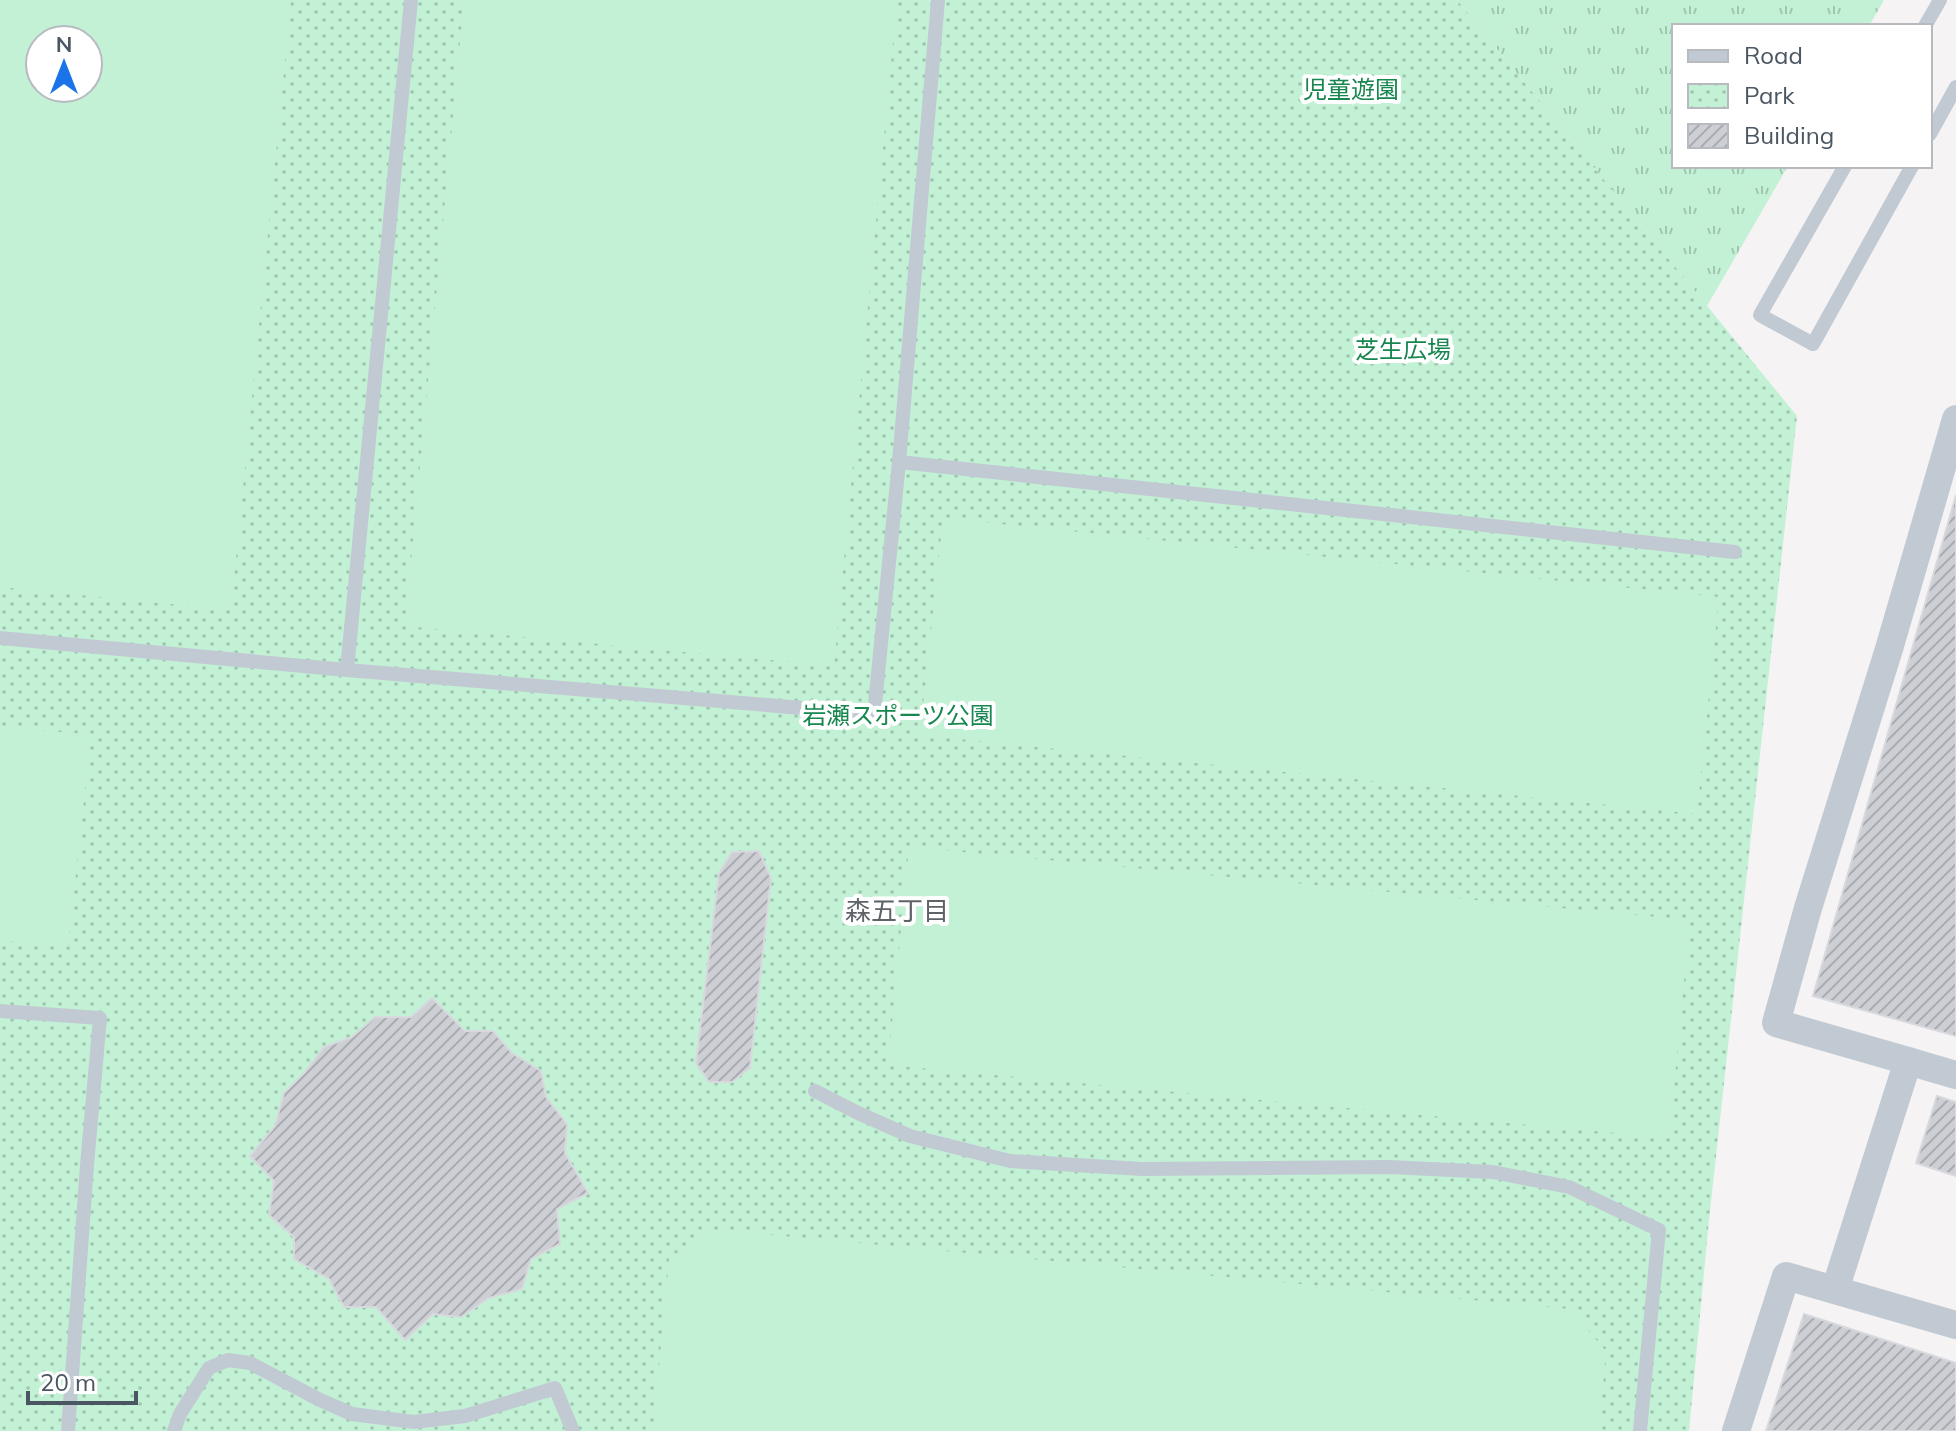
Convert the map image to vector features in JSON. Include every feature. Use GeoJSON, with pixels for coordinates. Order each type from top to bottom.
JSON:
{"type":"FeatureCollection","features":[{"type":"Feature","properties":{"kind":"street"},"geometry":{"type":"LineString","coordinates":[[1956,419],[1776,1023],[1956,1075]]}},
{"type":"Feature","properties":{"kind":"street"},"geometry":{"type":"LineString","coordinates":[[1835,1290],[1908,1061]]}},
{"type":"Feature","properties":{"kind":"street"},"geometry":{"type":"LineString","coordinates":[[1736,1431],[1786,1276],[1956,1325]]}},
{"type":"Feature","properties":{"kind":"lane"},"geometry":{"type":"LineString","coordinates":[[347,670],[411,0]]}},
{"type":"Feature","properties":{"kind":"lane"},"geometry":{"type":"LineString","coordinates":[[0,638],[874,714],[899,462],[938,0]]}},
{"type":"Feature","properties":{"kind":"lane"},"geometry":{"type":"LineString","coordinates":[[1926,24],[1940,0]]}},
{"type":"Feature","properties":{"kind":"lane"},"geometry":{"type":"LineString","coordinates":[[1932,130],[1956,87]]}},
{"type":"Feature","properties":{"kind":"lane"},"geometry":{"type":"LineString","coordinates":[[1844,168],[1760,315],[1813,344],[1911,168]]}},
{"type":"Feature","properties":{"kind":"lane"},"geometry":{"type":"LineString","coordinates":[[899,462],[1735,552]]}},
{"type":"Feature","properties":{"kind":"lane"},"geometry":{"type":"LineString","coordinates":[[0,1011],[100,1018],[68,1431]]}},
{"type":"Feature","properties":{"kind":"lane"},"geometry":{"type":"LineString","coordinates":[[815,1091],[910,1136],[1010,1161],[1142,1169],[1389,1167],[1493,1172],[1569,1187],[1659,1230],[1640,1431]]}},
{"type":"Feature","properties":{"kind":"lane"},"geometry":{"type":"LineString","coordinates":[[174,1431],[180,1414],[209,1368],[228,1360],[250,1363],[352,1414],[414,1422],[465,1416],[555,1388],[573,1431]]}},
{"type":"Feature","properties":{"kind":"green space","name":"岩瀬スポーツ公園"},"geometry":{"type":"Polygon","coordinates":[[[0,0],[1457,0],[1797,416],[1709,1220],[1689,1431],[0,1431],[0,0]]]}},
{"type":"Feature","properties":{"kind":"green space"},"geometry":{"type":"Polygon","coordinates":[[[0,0],[291,0],[231,610],[0,587],[0,0]]]}},
{"type":"Feature","properties":{"kind":"green space"},"geometry":{"type":"Polygon","coordinates":[[[464,0],[897,0],[834,666],[405,626],[464,0]]]}},
{"type":"Feature","properties":{"kind":"green space"},"geometry":{"type":"Polygon","coordinates":[[[1457,0],[1884,0],[1870,24],[1672,24],[1672,168],[1787,168],[1707,306],[1457,0]]]}},
{"type":"Feature","properties":{"kind":"green space"},"geometry":{"type":"Polygon","coordinates":[[[943,518],[1719,597],[1697,814],[920,735],[943,518]]]}},
{"type":"Feature","properties":{"kind":"green space"},"geometry":{"type":"Polygon","coordinates":[[[0,726],[91,735],[68,947],[0,940],[0,726]]]}},
{"type":"Feature","properties":{"kind":"green space"},"geometry":{"type":"Polygon","coordinates":[[[909,847],[1690,920],[1669,1138],[888,1065],[909,847]]]}},
{"type":"Feature","properties":{"kind":"green space"},"geometry":{"type":"Polygon","coordinates":[[[708,1229],[1570,1309],[1606,1351],[1599,1431],[653,1431],[669,1259],[708,1229]]]}},
{"type":"Feature","properties":{"kind":"building"},"geometry":{"type":"Polygon","coordinates":[[[1956,495],[1956,1036],[1813,996],[1956,495]]]}},
{"type":"Feature","properties":{"kind":"building"},"geometry":{"type":"Polygon","coordinates":[[[759,851],[771,878],[750,1068],[732,1082],[709,1082],[696,1063],[719,873],[732,852],[759,851]]]}},
{"type":"Feature","properties":{"kind":"building"},"geometry":{"type":"Polygon","coordinates":[[[432,998],[465,1031],[493,1031],[512,1053],[541,1071],[546,1097],[567,1124],[565,1153],[588,1193],[557,1209],[560,1244],[531,1259],[522,1289],[489,1298],[461,1317],[433,1314],[405,1340],[376,1307],[344,1307],[329,1279],[294,1259],[294,1237],[269,1215],[274,1181],[250,1156],[275,1126],[284,1093],[324,1047],[352,1037],[375,1017],[411,1017],[432,998]]]}},
{"type":"Feature","properties":{"kind":"building"},"geometry":{"type":"Polygon","coordinates":[[[1937,1096],[1956,1102],[1956,1176],[1916,1163],[1937,1096]]]}},
{"type":"Feature","properties":{"kind":"building"},"geometry":{"type":"Polygon","coordinates":[[[1804,1314],[1956,1363],[1956,1431],[1766,1431],[1804,1314]]]}},
{"type":"Feature","properties":{"kind":"district","name":"森五丁目"},"geometry":{"type":"Point","coordinates":[897,911]}},
{"type":"Feature","properties":{"kind":"park label","name":"児童遊園"},"geometry":{"type":"Point","coordinates":[1351,90]}},
{"type":"Feature","properties":{"kind":"park label","name":"芝生広場"},"geometry":{"type":"Point","coordinates":[1403,350]}}]}
